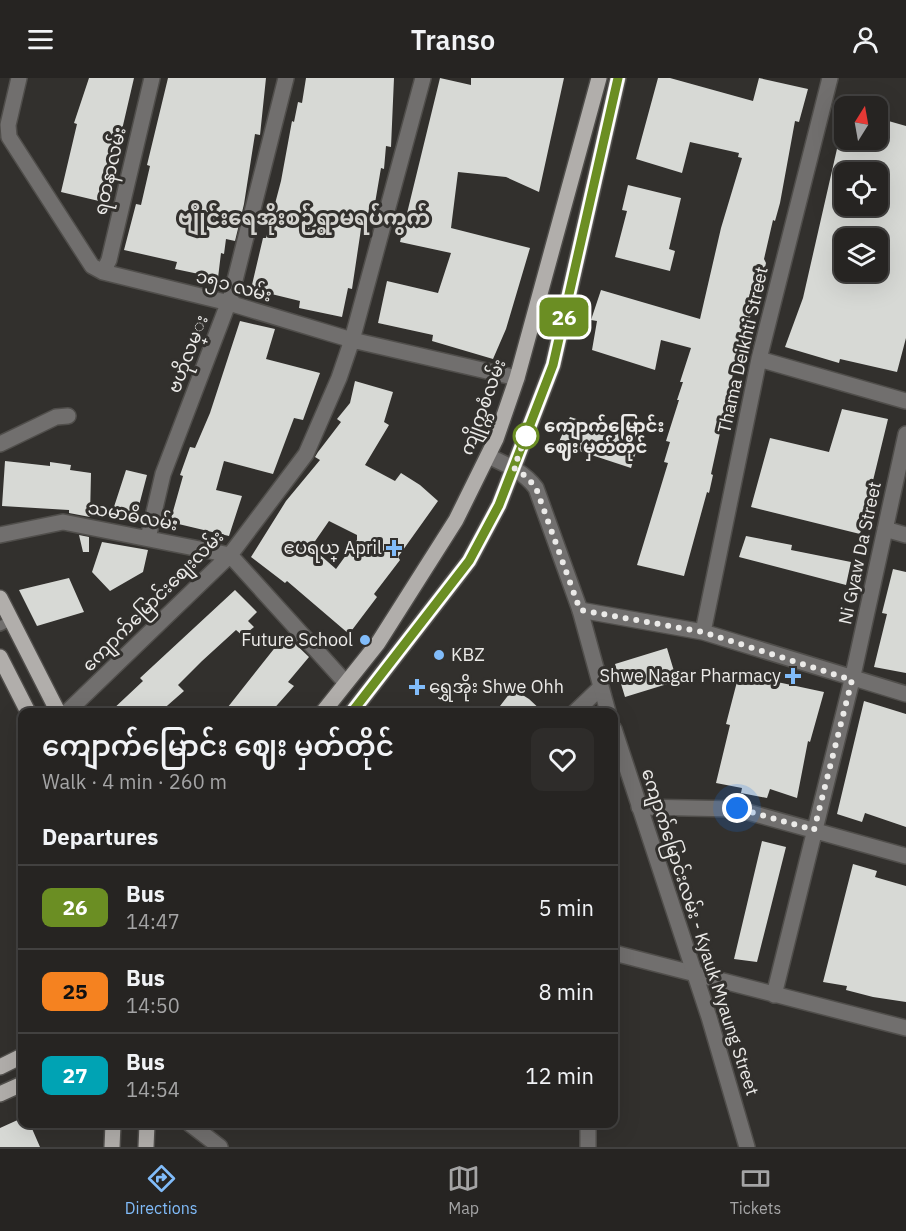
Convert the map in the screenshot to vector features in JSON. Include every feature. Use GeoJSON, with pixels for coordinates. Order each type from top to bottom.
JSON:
{"type":"FeatureCollection","features":[{"type":"Feature","properties":{"kind":"main road","name":"ကျိုက္ကစံလမ်း"},"geometry":{"type":"LineString","coordinates":[[325,708],[378,643],[450,529],[488,456],[517,378],[599,78]]}},
{"type":"Feature","properties":{"kind":"main road"},"geometry":{"type":"LineString","coordinates":[[355,708],[469,561],[499,505],[553,365],[618,78]]}},
{"type":"Feature","properties":{"kind":"main road"},"geometry":{"type":"LineString","coordinates":[[0,598],[6,623],[56,708]]}},
{"type":"Feature","properties":{"kind":"main road"},"geometry":{"type":"LineString","coordinates":[[0,657],[25,708]]}},
{"type":"Feature","properties":{"kind":"main road"},"geometry":{"type":"LineString","coordinates":[[29,708],[49,695]]}},
{"type":"Feature","properties":{"kind":"main road"},"geometry":{"type":"LineString","coordinates":[[0,1066],[18,1058]]}},
{"type":"Feature","properties":{"kind":"main road"},"geometry":{"type":"LineString","coordinates":[[0,1094],[18,1086]]}},
{"type":"Feature","properties":{"kind":"main road"},"geometry":{"type":"LineString","coordinates":[[112,1147],[113,1128]]}},
{"type":"Feature","properties":{"kind":"main road"},"geometry":{"type":"LineString","coordinates":[[146,1147],[147,1128]]}},
{"type":"Feature","properties":{"kind":"street"},"geometry":{"type":"LineString","coordinates":[[19,78],[8,125],[9,136],[92,266],[103,272]]}},
{"type":"Feature","properties":{"kind":"street","name":"ရတနာလမ်း"},"geometry":{"type":"LineString","coordinates":[[103,272],[109,260],[152,78]]}},
{"type":"Feature","properties":{"kind":"street","name":"ဗဟိုလမ္း"},"geometry":{"type":"LineString","coordinates":[[148,538],[164,474],[229,303],[286,78]]}},
{"type":"Feature","properties":{"kind":"street","name":"ကျောက်မြောင်းစျေးလမ်း"},"geometry":{"type":"LineString","coordinates":[[71,708],[230,555],[306,454],[339,378],[352,340],[423,78]]}},
{"type":"Feature","properties":{"kind":"street","name":"Thama Deikhti Street"},"geometry":{"type":"LineString","coordinates":[[703,632],[759,359],[830,78]]}},
{"type":"Feature","properties":{"kind":"street","name":"၁၅၁ လမ်း"},"geometry":{"type":"LineString","coordinates":[[103,272],[229,303],[352,340],[517,378]]}},
{"type":"Feature","properties":{"kind":"street"},"geometry":{"type":"LineString","coordinates":[[759,359],[906,401]]}},
{"type":"Feature","properties":{"kind":"street"},"geometry":{"type":"LineString","coordinates":[[0,444],[56,417],[68,416]]}},
{"type":"Feature","properties":{"kind":"street","name":"Ni Gyaw Da Street"},"geometry":{"type":"LineString","coordinates":[[774,995],[852,680],[906,434]]}},
{"type":"Feature","properties":{"kind":"street"},"geometry":{"type":"LineString","coordinates":[[488,456],[514,468],[527,477],[536,488],[580,610],[607,708]]}},
{"type":"Feature","properties":{"kind":"street","name":"သမာဓိလမ်း"},"geometry":{"type":"LineString","coordinates":[[0,535],[63,522],[230,555]]}},
{"type":"Feature","properties":{"kind":"street"},"geometry":{"type":"LineString","coordinates":[[885,529],[906,535]]}},
{"type":"Feature","properties":{"kind":"street"},"geometry":{"type":"LineString","coordinates":[[230,555],[346,683]]}},
{"type":"Feature","properties":{"kind":"street"},"geometry":{"type":"LineString","coordinates":[[580,610],[703,632],[852,680],[906,694]]}},
{"type":"Feature","properties":{"kind":"street"},"geometry":{"type":"LineString","coordinates":[[579,708],[600,688]]}},
{"type":"Feature","properties":{"kind":"street","name":"ကျောက်မြောင်းလမ်း - Kyauk Myaung Street"},"geometry":{"type":"LineString","coordinates":[[618,741],[747,1147]]}},
{"type":"Feature","properties":{"kind":"street"},"geometry":{"type":"LineString","coordinates":[[639,807],[737,808],[906,856]]}},
{"type":"Feature","properties":{"kind":"street"},"geometry":{"type":"LineString","coordinates":[[618,954],[906,1028]]}},
{"type":"Feature","properties":{"kind":"street"},"geometry":{"type":"LineString","coordinates":[[200,1128],[220,1147]]}},
{"type":"Feature","properties":{"kind":"street"},"geometry":{"type":"LineString","coordinates":[[588,1128],[588,1147]]}},
{"type":"Feature","properties":{"kind":"building"},"geometry":{"type":"Polygon","coordinates":[[[89,78],[134,78],[121,134],[115,133],[103,202],[61,192],[77,124],[74,123],[89,78]]]}},
{"type":"Feature","properties":{"kind":"building"},"geometry":{"type":"Polygon","coordinates":[[[168,78],[266,78],[260,135],[255,134],[244,204],[235,241],[226,239],[224,254],[221,253],[218,278],[175,269],[177,262],[124,250],[136,204],[141,205],[150,166],[147,165],[168,78]]]}},
{"type":"Feature","properties":{"kind":"building"},"geometry":{"type":"Polygon","coordinates":[[[306,78],[394,78],[391,147],[386,146],[384,169],[381,168],[374,209],[369,208],[366,230],[361,229],[352,289],[348,288],[342,317],[299,308],[300,301],[251,289],[263,238],[266,238],[281,181],[292,121],[294,122],[298,102],[302,103],[306,78]]]}},
{"type":"Feature","properties":{"kind":"building"},"geometry":{"type":"Polygon","coordinates":[[[440,78],[471,85],[471,78],[564,78],[539,192],[506,177],[458,172],[451,228],[530,248],[506,329],[493,359],[432,341],[433,335],[378,323],[387,281],[438,293],[451,253],[400,242],[440,78]]]}},
{"type":"Feature","properties":{"kind":"building"},"geometry":{"type":"Polygon","coordinates":[[[658,78],[670,78],[753,101],[759,78],[808,89],[799,122],[795,121],[780,203],[775,221],[773,220],[764,259],[766,263],[762,281],[760,280],[741,351],[738,351],[711,474],[713,475],[709,493],[707,492],[684,576],[637,565],[668,463],[664,462],[670,442],[666,441],[679,400],[677,400],[683,382],[680,382],[691,348],[661,340],[655,370],[592,350],[597,321],[591,320],[601,290],[700,319],[721,228],[742,158],[738,157],[739,153],[690,142],[682,173],[636,159],[658,78]]]}},
{"type":"Feature","properties":{"kind":"building"},"geometry":{"type":"Polygon","coordinates":[[[888,121],[906,126],[906,338],[897,372],[840,359],[839,363],[785,347],[803,298],[837,150],[888,150],[888,121]]]}},
{"type":"Feature","properties":{"kind":"building"},"geometry":{"type":"Polygon","coordinates":[[[628,185],[681,198],[669,249],[675,251],[670,271],[615,257],[627,211],[622,210],[628,185]]]}},
{"type":"Feature","properties":{"kind":"building"},"geometry":{"type":"Polygon","coordinates":[[[240,321],[275,329],[266,359],[320,373],[303,420],[294,418],[273,474],[224,461],[216,490],[242,496],[229,536],[170,522],[183,476],[180,475],[190,447],[195,448],[210,413],[240,321]]]}},
{"type":"Feature","properties":{"kind":"building"},"geometry":{"type":"Polygon","coordinates":[[[355,381],[393,392],[384,422],[389,425],[365,465],[395,481],[401,473],[420,485],[438,501],[398,557],[400,560],[374,594],[377,597],[349,634],[287,581],[285,583],[251,557],[286,501],[320,460],[315,457],[341,422],[337,419],[350,403],[355,381]],[[329,521],[311,547],[336,569],[357,540],[357,535],[329,521]]]}},
{"type":"Feature","properties":{"kind":"building"},"geometry":{"type":"Polygon","coordinates":[[[842,409],[888,419],[860,534],[751,507],[770,438],[829,452],[842,409]]]}},
{"type":"Feature","properties":{"kind":"building"},"geometry":{"type":"Polygon","coordinates":[[[570,417],[640,439],[631,468],[558,444],[570,417]]]}},
{"type":"Feature","properties":{"kind":"building"},"geometry":{"type":"Polygon","coordinates":[[[5,461],[50,466],[50,462],[71,465],[70,470],[91,473],[90,517],[69,513],[69,510],[2,506],[5,461]]]}},
{"type":"Feature","properties":{"kind":"building"},"geometry":{"type":"Polygon","coordinates":[[[126,470],[147,475],[136,517],[112,513],[126,470]]]}},
{"type":"Feature","properties":{"kind":"building"},"geometry":{"type":"Polygon","coordinates":[[[79,535],[89,537],[89,552],[83,552],[79,535]]]}},
{"type":"Feature","properties":{"kind":"building"},"geometry":{"type":"Polygon","coordinates":[[[746,536],[792,545],[791,550],[851,562],[846,585],[739,557],[746,536]]]}},
{"type":"Feature","properties":{"kind":"building"},"geometry":{"type":"Polygon","coordinates":[[[102,542],[148,550],[143,572],[110,591],[92,572],[102,542]]]}},
{"type":"Feature","properties":{"kind":"building"},"geometry":{"type":"Polygon","coordinates":[[[893,569],[906,572],[906,673],[874,667],[887,614],[882,613],[893,569]]]}},
{"type":"Feature","properties":{"kind":"building"},"geometry":{"type":"Polygon","coordinates":[[[69,578],[84,612],[37,626],[19,590],[69,578]]]}},
{"type":"Feature","properties":{"kind":"building"},"geometry":{"type":"Polygon","coordinates":[[[235,590],[257,612],[248,621],[254,627],[243,636],[236,630],[178,685],[184,691],[165,708],[114,708],[143,681],[140,678],[235,590]]]}},
{"type":"Feature","properties":{"kind":"building"},"geometry":{"type":"Polygon","coordinates":[[[288,637],[309,657],[288,682],[294,686],[275,708],[227,708],[281,640],[283,642],[288,637]]]}},
{"type":"Feature","properties":{"kind":"building"},"geometry":{"type":"Polygon","coordinates":[[[667,648],[677,681],[625,697],[615,664],[667,648]]]}},
{"type":"Feature","properties":{"kind":"building"},"geometry":{"type":"Polygon","coordinates":[[[739,674],[824,692],[810,742],[808,741],[797,798],[770,789],[767,798],[741,793],[742,788],[716,783],[730,725],[726,724],[739,674]]]}},
{"type":"Feature","properties":{"kind":"building"},"geometry":{"type":"Polygon","coordinates":[[[513,689],[539,708],[503,708],[500,706],[513,689]]]}},
{"type":"Feature","properties":{"kind":"building"},"geometry":{"type":"Polygon","coordinates":[[[864,701],[906,714],[906,827],[865,813],[862,822],[837,814],[864,701]]]}},
{"type":"Feature","properties":{"kind":"building"},"geometry":{"type":"Polygon","coordinates":[[[762,841],[786,847],[757,962],[734,959],[762,841]]]}},
{"type":"Feature","properties":{"kind":"building"},"geometry":{"type":"Polygon","coordinates":[[[853,864],[877,871],[875,877],[906,886],[906,1002],[873,997],[846,990],[847,986],[823,982],[853,864]]]}},
{"type":"Feature","properties":{"kind":"building"},"geometry":{"type":"Polygon","coordinates":[[[18,1120],[18,1128],[32,1128],[40,1147],[0,1147],[0,1128],[18,1120]]]}},
{"type":"Feature","properties":{"kind":"bus line","name":"26"},"geometry":{"type":"LineString","coordinates":[[355,708],[438,604],[469,561],[499,505],[553,365],[618,78]]}},
{"type":"Feature","properties":{"kind":"place","name":"ကျောက်မြောင်း ဈေး မှတ်တိုင်"},"geometry":{"type":"Point","coordinates":[526,436]}},
{"type":"Feature","properties":{"kind":"place","name":"ဧပရယ္ April"},"geometry":{"type":"Point","coordinates":[394,548]}},
{"type":"Feature","properties":{"kind":"place","name":"Future School"},"geometry":{"type":"Point","coordinates":[365,640]}},
{"type":"Feature","properties":{"kind":"place","name":"KBZ"},"geometry":{"type":"Point","coordinates":[439,655]}},
{"type":"Feature","properties":{"kind":"place","name":"Shwe Nagar Pharmacy"},"geometry":{"type":"Point","coordinates":[793,676]}},
{"type":"Feature","properties":{"kind":"place","name":"ရွှေအိုး Shwe Ohh"},"geometry":{"type":"Point","coordinates":[417,687]}},
{"type":"Feature","properties":{"kind":"district","name":"ဗျိုင်းရေအိုးစဉ်ရွာမရပ်ကွက်"},"geometry":{"type":"Point","coordinates":[304,218]}},
{"type":"Feature","properties":{"kind":"route"},"geometry":{"type":"LineString","coordinates":[[526,436],[529,427],[514,468],[527,477],[536,488],[580,610],[703,632],[852,680],[814,830],[737,808]]}}]}
